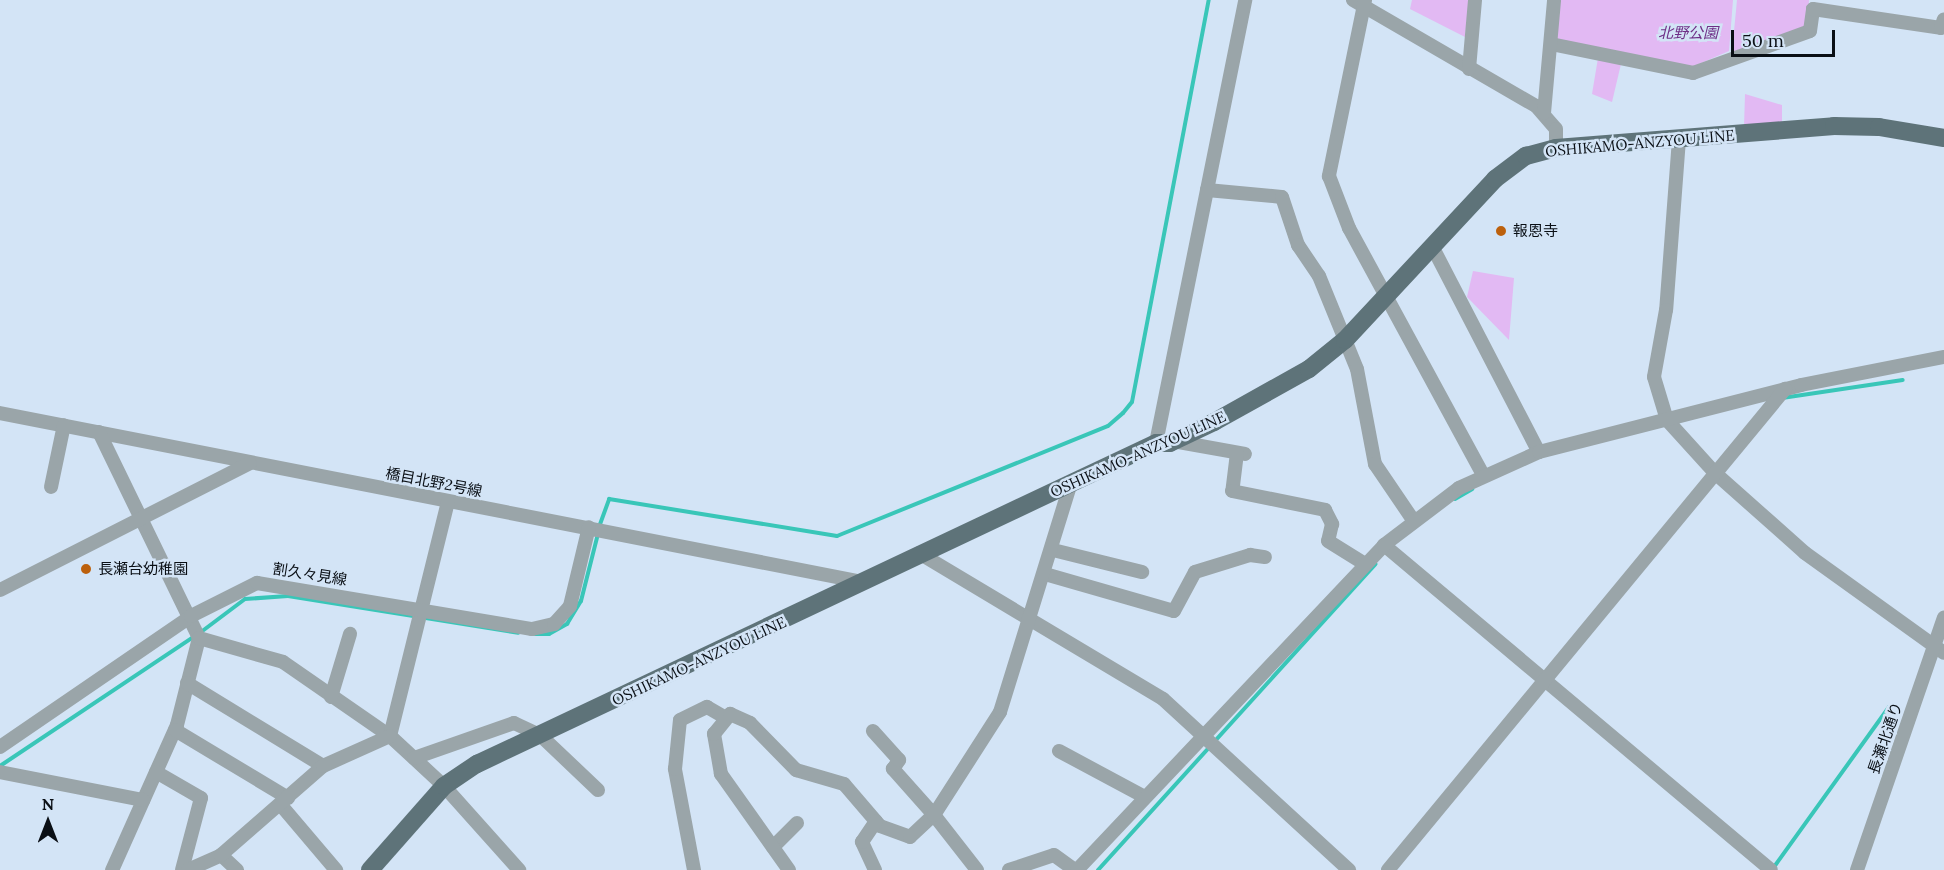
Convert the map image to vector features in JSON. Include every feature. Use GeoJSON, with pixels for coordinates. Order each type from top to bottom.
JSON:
{"type":"FeatureCollection","features":[{"type":"Feature","properties":{"kind":"main road","name":"OSHIKAMO-ANZYOU LINE"},"geometry":{"type":"LineString","coordinates":[[370,870],[444,786],[540,735],[919,553],[1164,442],[1309,369],[1345,340],[1495,179],[1526,156],[1556,148],[1834,126],[1944,138]]}},
{"type":"Feature","properties":{"kind":"street"},"geometry":{"type":"LineString","coordinates":[[1245,0],[1208,190],[1164,442],[1242,453],[1232,491],[1324,510],[1332,524],[1328,541],[1365,564]]}},
{"type":"Feature","properties":{"kind":"street"},"geometry":{"type":"LineString","coordinates":[[1469,69],[1475,0]]}},
{"type":"Feature","properties":{"kind":"street"},"geometry":{"type":"LineString","coordinates":[[1544,113],[1554,0]]}},
{"type":"Feature","properties":{"kind":"street"},"geometry":{"type":"LineString","coordinates":[[1484,475],[1388,292],[1349,228],[1329,176],[1361,2],[1544,113],[1556,129],[1556,148]]}},
{"type":"Feature","properties":{"kind":"street"},"geometry":{"type":"LineString","coordinates":[[1551,44],[1693,73],[1810,31],[1813,4],[1941,28],[1944,19]]}},
{"type":"Feature","properties":{"kind":"street"},"geometry":{"type":"LineString","coordinates":[[1679,139],[1666,310],[1654,377],[1666,420],[1715,472],[1805,553],[1939,651]]}},
{"type":"Feature","properties":{"kind":"street"},"geometry":{"type":"LineString","coordinates":[[1208,190],[1282,197],[1298,245],[1319,276],[1357,369],[1375,464],[1413,520]]}},
{"type":"Feature","properties":{"kind":"street"},"geometry":{"type":"LineString","coordinates":[[1432,246],[1539,452]]}},
{"type":"Feature","properties":{"kind":"street"},"geometry":{"type":"LineString","coordinates":[[1009,870],[1054,855],[1076,870],[1143,796],[1203,736],[1383,545],[1413,520],[1484,475],[1539,452],[1785,389],[1944,357]]}},
{"type":"Feature","properties":{"kind":"street"},"geometry":{"type":"LineString","coordinates":[[1388,870],[1785,389]]}},
{"type":"Feature","properties":{"kind":"street","name":"橋目北野2号線"},"geometry":{"type":"LineString","coordinates":[[0,413],[862,582]]}},
{"type":"Feature","properties":{"kind":"street"},"geometry":{"type":"LineString","coordinates":[[51,487],[64,425]]}},
{"type":"Feature","properties":{"kind":"street"},"geometry":{"type":"LineString","coordinates":[[99,432],[191,616],[199,638],[175,730],[112,870]]}},
{"type":"Feature","properties":{"kind":"street"},"geometry":{"type":"LineString","coordinates":[[0,590],[250,463]]}},
{"type":"Feature","properties":{"kind":"street"},"geometry":{"type":"LineString","coordinates":[[789,870],[721,774],[714,734],[730,714],[750,723],[796,770],[844,784],[876,821],[910,837],[934,815],[1000,712],[1053,550],[1071,483]]}},
{"type":"Feature","properties":{"kind":"street"},"geometry":{"type":"LineString","coordinates":[[390,736],[425,612],[448,501]]}},
{"type":"Feature","properties":{"kind":"street","name":"割久々見線"},"geometry":{"type":"LineString","coordinates":[[0,747],[191,616],[257,583],[532,629],[554,624],[570,606],[589,527]]}},
{"type":"Feature","properties":{"kind":"street"},"geometry":{"type":"LineString","coordinates":[[1383,545],[1546,678],[1771,870]]}},
{"type":"Feature","properties":{"kind":"street"},"geometry":{"type":"LineString","coordinates":[[1053,550],[1142,572]]}},
{"type":"Feature","properties":{"kind":"street"},"geometry":{"type":"LineString","coordinates":[[919,553],[1028,621],[1163,699],[1349,870]]}},
{"type":"Feature","properties":{"kind":"street"},"geometry":{"type":"LineString","coordinates":[[1045,574],[1174,611],[1195,572],[1250,555],[1265,557]]}},
{"type":"Feature","properties":{"kind":"street","name":"長瀬北通り"},"geometry":{"type":"LineString","coordinates":[[1857,870],[1939,651],[1944,618]]}},
{"type":"Feature","properties":{"kind":"street"},"geometry":{"type":"LineString","coordinates":[[331,697],[350,634]]}},
{"type":"Feature","properties":{"kind":"street"},"geometry":{"type":"LineString","coordinates":[[199,638],[283,662],[390,736],[444,786],[519,870]]}},
{"type":"Feature","properties":{"kind":"street"},"geometry":{"type":"LineString","coordinates":[[187,683],[323,766]]}},
{"type":"Feature","properties":{"kind":"street"},"geometry":{"type":"LineString","coordinates":[[694,870],[675,769],[680,720],[707,707],[726,718]]}},
{"type":"Feature","properties":{"kind":"street"},"geometry":{"type":"LineString","coordinates":[[414,758],[513,723],[540,735],[598,790]]}},
{"type":"Feature","properties":{"kind":"street"},"geometry":{"type":"LineString","coordinates":[[175,730],[284,801],[336,870]]}},
{"type":"Feature","properties":{"kind":"street"},"geometry":{"type":"LineString","coordinates":[[873,730],[899,760],[893,769],[934,815],[977,870]]}},
{"type":"Feature","properties":{"kind":"street"},"geometry":{"type":"LineString","coordinates":[[188,870],[221,855],[323,766],[390,736]]}},
{"type":"Feature","properties":{"kind":"street"},"geometry":{"type":"LineString","coordinates":[[1059,751],[1143,796]]}},
{"type":"Feature","properties":{"kind":"street"},"geometry":{"type":"LineString","coordinates":[[0,772],[143,800]]}},
{"type":"Feature","properties":{"kind":"street"},"geometry":{"type":"LineString","coordinates":[[156,772],[201,798],[182,870]]}},
{"type":"Feature","properties":{"kind":"street"},"geometry":{"type":"LineString","coordinates":[[875,870],[862,842],[876,821]]}},
{"type":"Feature","properties":{"kind":"street"},"geometry":{"type":"LineString","coordinates":[[773,847],[797,823]]}},
{"type":"Feature","properties":{"kind":"street"},"geometry":{"type":"LineString","coordinates":[[221,855],[237,870]]}},
{"type":"Feature","properties":{"kind":"green space"},"geometry":{"type":"Polygon","coordinates":[[[1412,0],[1469,0],[1465,37],[1410,9],[1412,0]]]}},
{"type":"Feature","properties":{"kind":"green space","name":"北野公園"},"geometry":{"type":"Polygon","coordinates":[[[1555,0],[1733,0],[1729,51],[1692,67],[1552,38],[1555,0]]]}},
{"type":"Feature","properties":{"kind":"green space"},"geometry":{"type":"Polygon","coordinates":[[[1737,0],[1809,0],[1807,28],[1732,52],[1737,0]]]}},
{"type":"Feature","properties":{"kind":"green space"},"geometry":{"type":"Polygon","coordinates":[[[1598,58],[1621,64],[1612,102],[1592,94],[1598,58]]]}},
{"type":"Feature","properties":{"kind":"green space"},"geometry":{"type":"Polygon","coordinates":[[[1745,94],[1782,105],[1782,124],[1744,127],[1745,94]]]}},
{"type":"Feature","properties":{"kind":"green space"},"geometry":{"type":"Polygon","coordinates":[[[1473,271],[1514,278],[1509,340],[1467,297],[1473,271]]]}},
{"type":"Feature","properties":{"kind":"waterway"},"geometry":{"type":"LineString","coordinates":[[599,527],[609,499],[837,536],[1108,426],[1132,402],[1209,0]]}},
{"type":"Feature","properties":{"kind":"waterway"},"geometry":{"type":"LineString","coordinates":[[1782,398],[1903,380]]}},
{"type":"Feature","properties":{"kind":"waterway"},"geometry":{"type":"LineString","coordinates":[[1455,499],[1472,489]]}},
{"type":"Feature","properties":{"kind":"waterway"},"geometry":{"type":"LineString","coordinates":[[535,634],[549,634],[567,624],[581,601],[598,534]]}},
{"type":"Feature","properties":{"kind":"waterway"},"geometry":{"type":"LineString","coordinates":[[1098,870],[1375,564]]}},
{"type":"Feature","properties":{"kind":"waterway"},"geometry":{"type":"LineString","coordinates":[[201,632],[245,599],[288,596],[518,633]]}},
{"type":"Feature","properties":{"kind":"waterway"},"geometry":{"type":"LineString","coordinates":[[0,766],[195,636]]}},
{"type":"Feature","properties":{"kind":"waterway"},"geometry":{"type":"LineString","coordinates":[[1774,867],[1889,707]]}},
{"type":"Feature","properties":{"kind":"place","name":"報恩寺"},"geometry":{"type":"Point","coordinates":[1501,231]}},
{"type":"Feature","properties":{"kind":"place","name":"長瀬台幼稚園"},"geometry":{"type":"Point","coordinates":[86,569]}}]}
